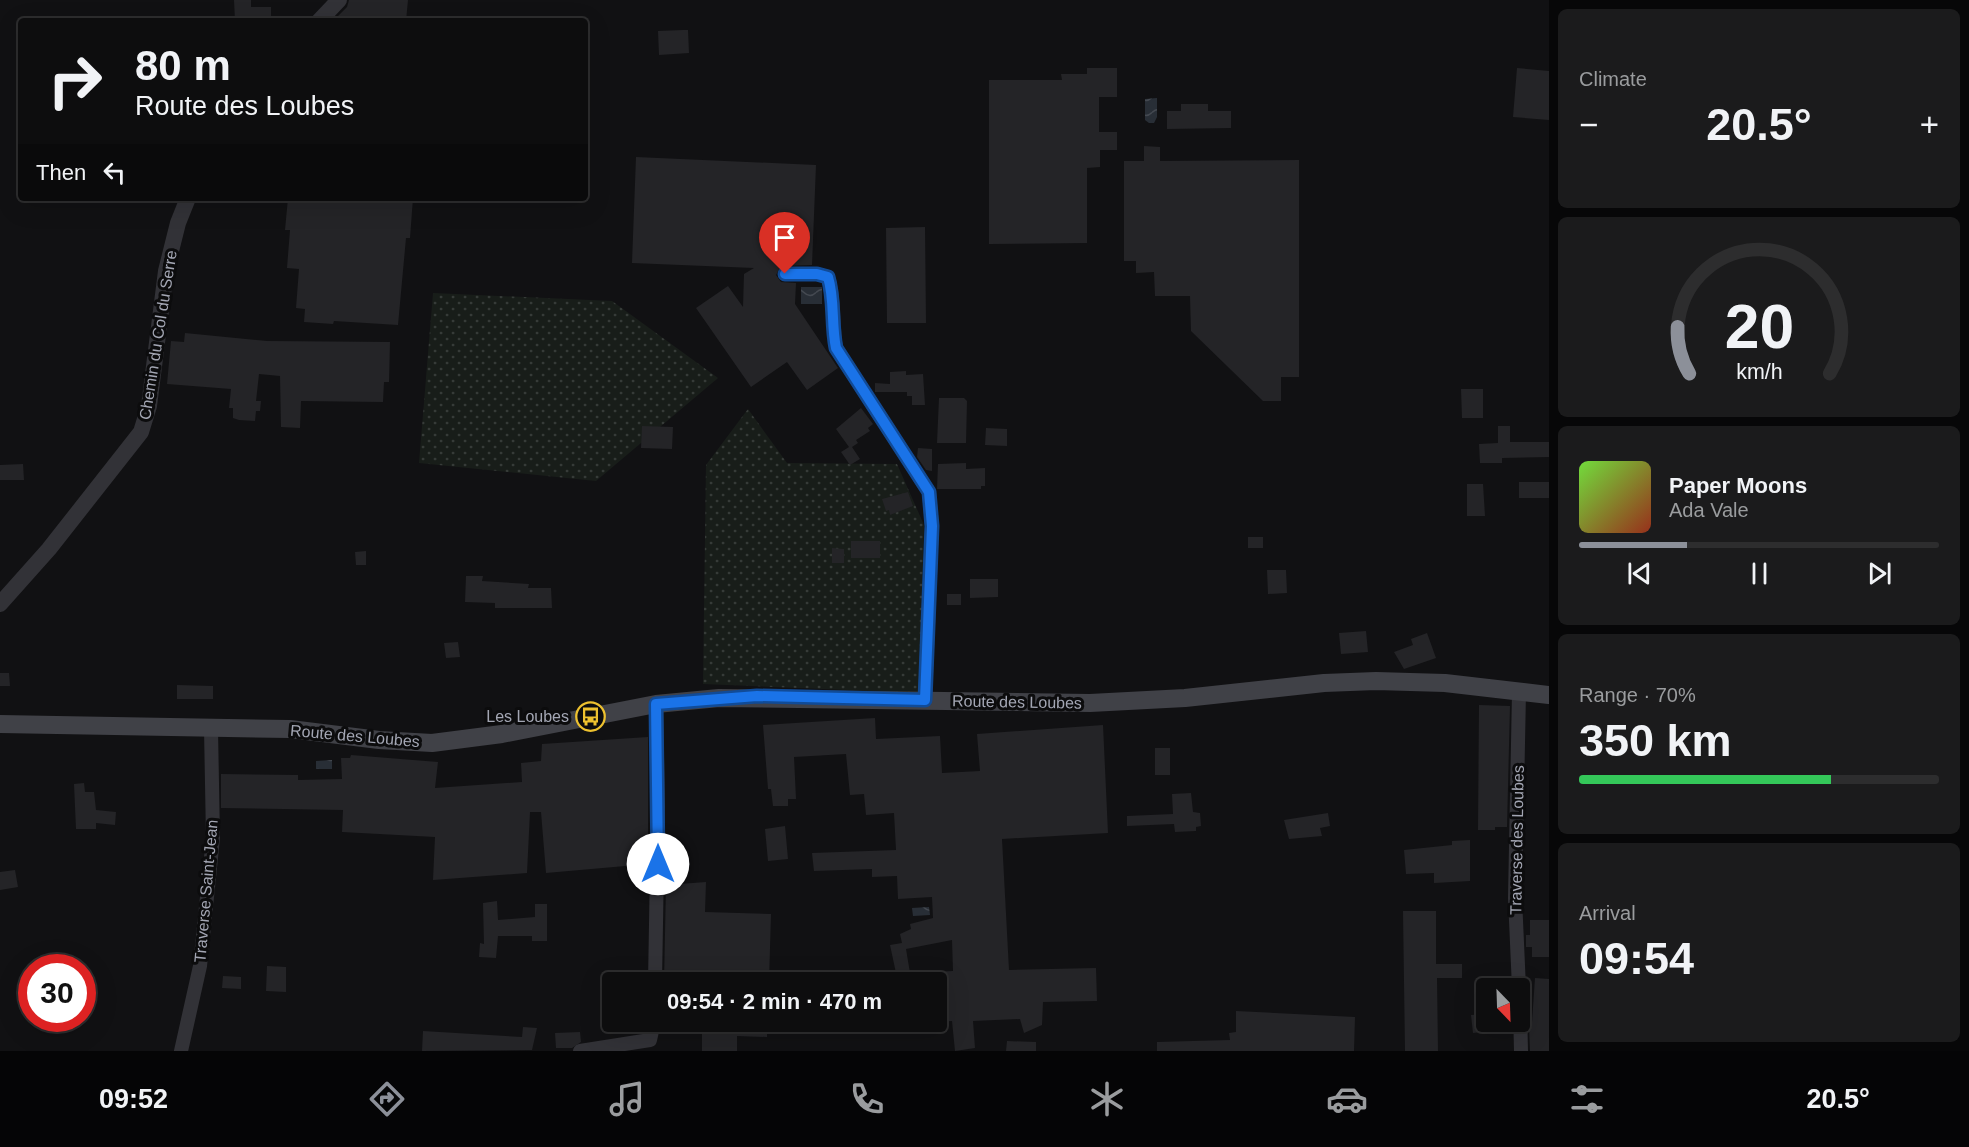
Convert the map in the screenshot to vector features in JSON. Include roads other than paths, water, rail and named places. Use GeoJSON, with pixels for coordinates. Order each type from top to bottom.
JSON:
{"type":"FeatureCollection","features":[{"type":"Feature","properties":{"kind":"main road","name":"Route des Loubes"},"geometry":{"type":"LineString","coordinates":[[0,724],[290,729],[379,740],[432,743],[502,734],[656,704],[757,696],[1090,703],[1185,698],[1324,683],[1376,681],[1445,683],[1549,695]]}},
{"type":"Feature","properties":{"kind":"main road","name":"Route des Loubes"},"geometry":{"type":"LineString","coordinates":[[0,719],[19,723]]}},
{"type":"Feature","properties":{"kind":"street"},"geometry":{"type":"LineString","coordinates":[[322,18],[339,0]]}},
{"type":"Feature","properties":{"kind":"street","name":"Chemin du Col du Serre"},"geometry":{"type":"LineString","coordinates":[[0,604],[49,549],[141,432],[149,406],[166,271],[178,223],[187,201]]}},
{"type":"Feature","properties":{"kind":"street"},"geometry":{"type":"LineString","coordinates":[[785,274],[817,274],[828,277],[832,292],[832,326],[836,348],[929,492],[932,526],[925,700]]}},
{"type":"Feature","properties":{"kind":"street","name":"Traverse des Loubes"},"geometry":{"type":"LineString","coordinates":[[1519,692],[1515,898],[1519,978]]}},
{"type":"Feature","properties":{"kind":"street"},"geometry":{"type":"LineString","coordinates":[[655,972],[658,819],[656,704]]}},
{"type":"Feature","properties":{"kind":"street","name":"Traverse Saint-Jean"},"geometry":{"type":"LineString","coordinates":[[181,1051],[200,966],[213,838],[211,729]]}},
{"type":"Feature","properties":{"kind":"street"},"geometry":{"type":"LineString","coordinates":[[580,1051],[650,1040],[652,1032]]}},
{"type":"Feature","properties":{"kind":"street"},"geometry":{"type":"LineString","coordinates":[[1521,1032],[1521,1051]]}},
{"type":"Feature","properties":{"kind":"water"},"geometry":{"type":"Polygon","coordinates":[[[1157,98],[1157,117],[1154,123],[1149,123],[1145,120],[1145,99],[1157,98]]]}},
{"type":"Feature","properties":{"kind":"water"},"geometry":{"type":"Polygon","coordinates":[[[801,287],[822,287],[822,304],[801,304],[801,287]]]}},
{"type":"Feature","properties":{"kind":"water"},"geometry":{"type":"Polygon","coordinates":[[[332,760],[332,769],[316,769],[316,761],[332,760]]]}},
{"type":"Feature","properties":{"kind":"water"},"geometry":{"type":"Polygon","coordinates":[[[929,907],[930,915],[913,916],[912,908],[929,907]]]}},
{"type":"Feature","properties":{"kind":"place","name":"Les Loubes"},"geometry":{"type":"Point","coordinates":[590,716]}}]}
